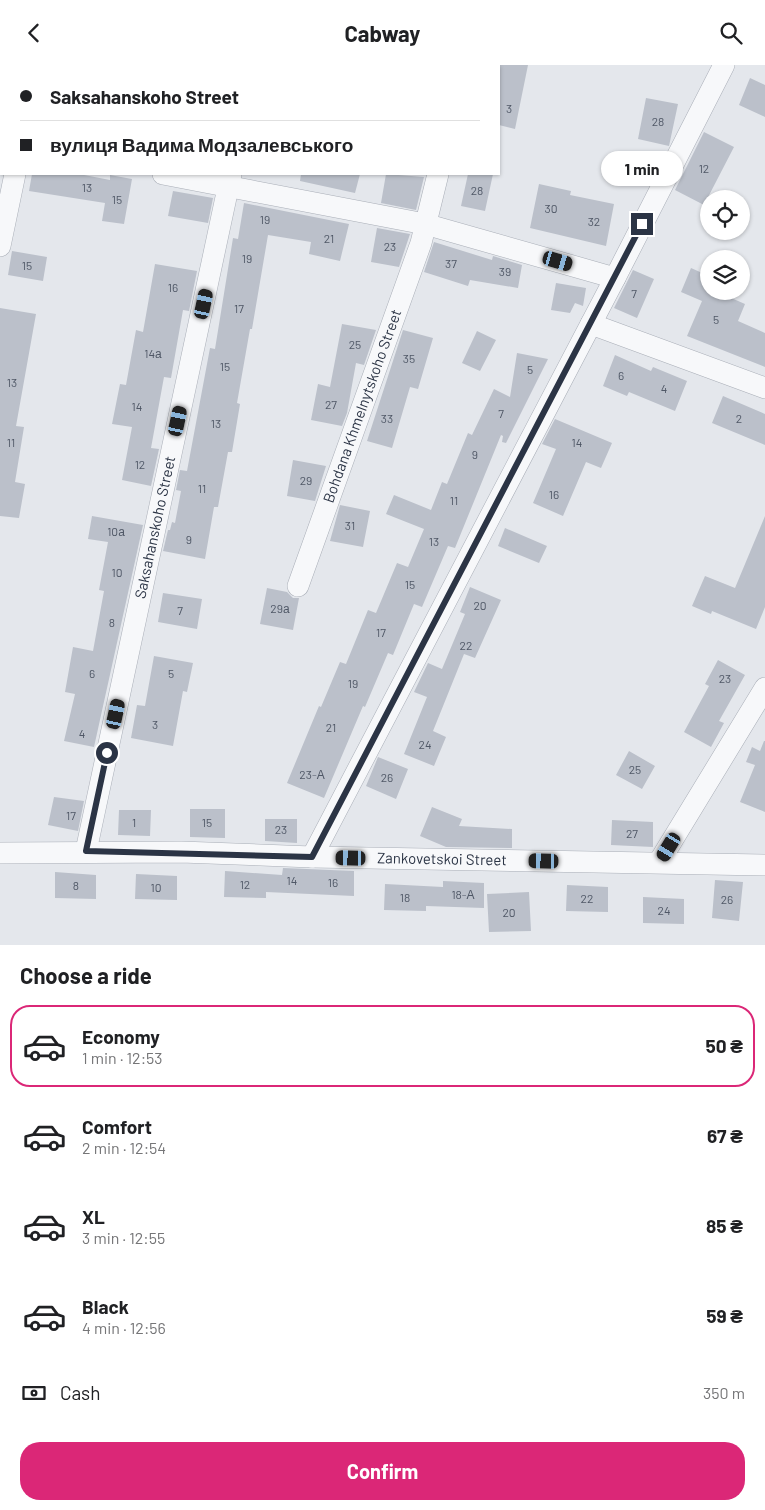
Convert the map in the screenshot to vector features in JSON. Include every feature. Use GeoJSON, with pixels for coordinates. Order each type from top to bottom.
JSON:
{"type":"FeatureCollection","features":[{"type":"Feature","properties":{"kind":"street"},"geometry":{"type":"LineString","coordinates":[[312,857],[591,324],[724,65]]}},
{"type":"Feature","properties":{"kind":"street"},"geometry":{"type":"LineString","coordinates":[[0,245],[15,175]]}},
{"type":"Feature","properties":{"kind":"street"},"geometry":{"type":"LineString","coordinates":[[174,175],[230,180],[425,224],[615,277]]}},
{"type":"Feature","properties":{"kind":"street","name":"Bohdana Khmelnytskoho Street"},"geometry":{"type":"LineString","coordinates":[[298,587],[418,252],[438,175]]}},
{"type":"Feature","properties":{"kind":"street","name":"Saksahanskoho Street"},"geometry":{"type":"LineString","coordinates":[[86,851],[230,180]]}},
{"type":"Feature","properties":{"kind":"street"},"geometry":{"type":"LineString","coordinates":[[591,324],[765,388]]}},
{"type":"Feature","properties":{"kind":"street"},"geometry":{"type":"LineString","coordinates":[[659,863],[765,687]]}},
{"type":"Feature","properties":{"kind":"street","name":"Zankovetskoi Street"},"geometry":{"type":"LineString","coordinates":[[0,853],[86,851],[765,865]]}},
{"type":"Feature","properties":{"kind":"building"},"geometry":{"type":"Polygon","coordinates":[[[500,65],[528,65],[515,129],[500,125],[500,65]]]}},
{"type":"Feature","properties":{"kind":"building"},"geometry":{"type":"Polygon","coordinates":[[[750,78],[765,85],[765,117],[739,105],[750,78]]]}},
{"type":"Feature","properties":{"kind":"building"},"geometry":{"type":"Polygon","coordinates":[[[646,98],[678,104],[669,146],[638,139],[646,98]]]}},
{"type":"Feature","properties":{"kind":"building"},"geometry":{"type":"Polygon","coordinates":[[[704,132],[734,147],[712,190],[700,190],[700,203],[675,190],[704,132]]]}},
{"type":"Feature","properties":{"kind":"building"},"geometry":{"type":"Polygon","coordinates":[[[32,175],[84,175],[110,180],[110,175],[132,179],[124,224],[102,221],[105,203],[29,191],[32,175]]]}},
{"type":"Feature","properties":{"kind":"building"},"geometry":{"type":"Polygon","coordinates":[[[301,175],[360,175],[355,193],[300,181],[301,175]]]}},
{"type":"Feature","properties":{"kind":"building"},"geometry":{"type":"Polygon","coordinates":[[[386,175],[424,177],[416,210],[381,203],[386,175]]]}},
{"type":"Feature","properties":{"kind":"building"},"geometry":{"type":"Polygon","coordinates":[[[468,175],[493,175],[485,211],[461,206],[468,175]]]}},
{"type":"Feature","properties":{"kind":"building"},"geometry":{"type":"Polygon","coordinates":[[[539,184],[571,191],[570,195],[614,204],[606,246],[530,228],[539,184]]]}},
{"type":"Feature","properties":{"kind":"building"},"geometry":{"type":"Polygon","coordinates":[[[173,191],[213,198],[208,223],[168,216],[173,191]]]}},
{"type":"Feature","properties":{"kind":"building"},"geometry":{"type":"Polygon","coordinates":[[[244,203],[349,224],[340,261],[309,254],[311,242],[268,235],[237,403],[240,404],[232,452],[228,452],[218,507],[214,507],[205,559],[163,551],[168,530],[170,530],[172,522],[175,523],[181,491],[176,490],[180,470],[187,471],[210,348],[215,349],[233,238],[238,239],[244,203]]]}},
{"type":"Feature","properties":{"kind":"building"},"geometry":{"type":"Polygon","coordinates":[[[377,228],[410,234],[399,267],[371,262],[377,228]]]}},
{"type":"Feature","properties":{"kind":"building"},"geometry":{"type":"Polygon","coordinates":[[[434,242],[492,260],[493,256],[522,265],[518,288],[470,280],[468,286],[424,272],[434,242]]]}},
{"type":"Feature","properties":{"kind":"building"},"geometry":{"type":"Polygon","coordinates":[[[12,251],[47,257],[43,281],[8,275],[12,251]]]}},
{"type":"Feature","properties":{"kind":"building"},"geometry":{"type":"Polygon","coordinates":[[[155,264],[197,271],[189,311],[183,310],[171,378],[164,377],[151,448],[159,449],[151,486],[122,480],[132,427],[112,424],[120,384],[126,385],[136,330],[143,332],[155,264]]]}},
{"type":"Feature","properties":{"kind":"building"},"geometry":{"type":"Polygon","coordinates":[[[691,268],[700,272],[700,300],[736,300],[745,304],[738,321],[765,333],[765,367],[687,336],[702,301],[681,292],[691,268]]]}},
{"type":"Feature","properties":{"kind":"building"},"geometry":{"type":"Polygon","coordinates":[[[633,270],[654,279],[637,318],[614,308],[633,270]]]}},
{"type":"Feature","properties":{"kind":"building"},"geometry":{"type":"Polygon","coordinates":[[[556,283],[586,288],[583,306],[575,303],[570,313],[551,310],[556,283]]]}},
{"type":"Feature","properties":{"kind":"building"},"geometry":{"type":"Polygon","coordinates":[[[0,308],[36,314],[16,426],[24,427],[15,482],[25,484],[19,518],[0,516],[0,308]]]}},
{"type":"Feature","properties":{"kind":"building"},"geometry":{"type":"Polygon","coordinates":[[[342,324],[376,330],[364,365],[356,363],[347,413],[342,426],[311,420],[318,384],[330,387],[342,324]]]}},
{"type":"Feature","properties":{"kind":"building"},"geometry":{"type":"Polygon","coordinates":[[[403,330],[433,338],[418,389],[410,387],[392,448],[367,441],[403,330]]]}},
{"type":"Feature","properties":{"kind":"building"},"geometry":{"type":"Polygon","coordinates":[[[477,331],[496,340],[480,371],[462,363],[477,331]]]}},
{"type":"Feature","properties":{"kind":"building"},"geometry":{"type":"Polygon","coordinates":[[[517,353],[548,359],[506,443],[502,442],[503,436],[501,435],[455,548],[448,546],[422,607],[414,604],[393,655],[388,653],[324,798],[287,783],[319,706],[321,707],[340,662],[346,664],[368,610],[376,613],[397,563],[408,567],[424,529],[386,514],[394,495],[431,510],[442,482],[447,484],[468,433],[472,435],[494,389],[510,397],[517,353]]]}},
{"type":"Feature","properties":{"kind":"building"},"geometry":{"type":"Polygon","coordinates":[[[615,355],[651,371],[653,367],[687,381],[675,411],[629,392],[627,396],[603,386],[615,355]]]}},
{"type":"Feature","properties":{"kind":"building"},"geometry":{"type":"Polygon","coordinates":[[[723,396],[765,414],[765,445],[712,423],[723,396]]]}},
{"type":"Feature","properties":{"kind":"building"},"geometry":{"type":"Polygon","coordinates":[[[555,419],[612,443],[601,468],[586,462],[563,516],[533,503],[556,449],[542,444],[555,419]]]}},
{"type":"Feature","properties":{"kind":"building"},"geometry":{"type":"Polygon","coordinates":[[[293,460],[326,466],[315,501],[287,496],[293,460]]]}},
{"type":"Feature","properties":{"kind":"building"},"geometry":{"type":"Polygon","coordinates":[[[340,505],[370,511],[363,547],[330,541],[340,505]]]}},
{"type":"Feature","properties":{"kind":"building"},"geometry":{"type":"Polygon","coordinates":[[[92,516],[143,525],[94,747],[64,741],[75,694],[65,692],[73,647],[93,651],[104,591],[99,590],[108,542],[88,539],[92,516]]]}},
{"type":"Feature","properties":{"kind":"building"},"geometry":{"type":"Polygon","coordinates":[[[765,516],[765,607],[756,629],[712,611],[711,614],[692,606],[705,576],[735,588],[765,516]]]}},
{"type":"Feature","properties":{"kind":"building"},"geometry":{"type":"Polygon","coordinates":[[[505,528],[547,546],[539,563],[498,546],[505,528]]]}},
{"type":"Feature","properties":{"kind":"building"},"geometry":{"type":"Polygon","coordinates":[[[470,587],[501,600],[475,658],[464,654],[433,731],[446,737],[434,766],[404,754],[427,697],[414,692],[428,663],[442,669],[465,614],[460,612],[470,587]]]}},
{"type":"Feature","properties":{"kind":"building"},"geometry":{"type":"Polygon","coordinates":[[[267,588],[287,592],[293,598],[299,598],[293,630],[260,624],[267,588]]]}},
{"type":"Feature","properties":{"kind":"building"},"geometry":{"type":"Polygon","coordinates":[[[163,593],[202,599],[197,629],[158,622],[163,593]]]}},
{"type":"Feature","properties":{"kind":"building"},"geometry":{"type":"Polygon","coordinates":[[[154,656],[193,663],[187,692],[183,691],[173,746],[131,738],[137,705],[145,706],[154,656]]]}},
{"type":"Feature","properties":{"kind":"building"},"geometry":{"type":"Polygon","coordinates":[[[718,660],[745,675],[719,721],[724,723],[711,747],[684,732],[709,686],[705,684],[718,660]]]}},
{"type":"Feature","properties":{"kind":"building"},"geometry":{"type":"Polygon","coordinates":[[[764,741],[765,812],[740,802],[755,765],[746,762],[752,747],[760,751],[764,741]]]}},
{"type":"Feature","properties":{"kind":"building"},"geometry":{"type":"Polygon","coordinates":[[[629,751],[655,766],[642,789],[616,775],[629,751]]]}},
{"type":"Feature","properties":{"kind":"building"},"geometry":{"type":"Polygon","coordinates":[[[378,757],[408,769],[396,799],[366,786],[378,757]]]}},
{"type":"Feature","properties":{"kind":"building"},"geometry":{"type":"Polygon","coordinates":[[[54,797],[84,801],[78,831],[48,825],[54,797]]]}},
{"type":"Feature","properties":{"kind":"building"},"geometry":{"type":"Polygon","coordinates":[[[432,807],[462,819],[459,826],[512,829],[512,848],[446,847],[420,836],[432,807]]]}},
{"type":"Feature","properties":{"kind":"building"},"geometry":{"type":"Polygon","coordinates":[[[190,809],[225,809],[225,838],[190,837],[190,809]]]}},
{"type":"Feature","properties":{"kind":"building"},"geometry":{"type":"Polygon","coordinates":[[[119,810],[151,810],[150,836],[118,835],[119,810]]]}},
{"type":"Feature","properties":{"kind":"building"},"geometry":{"type":"Polygon","coordinates":[[[265,819],[297,819],[297,843],[265,841],[265,819]]]}},
{"type":"Feature","properties":{"kind":"building"},"geometry":{"type":"Polygon","coordinates":[[[612,820],[653,822],[653,847],[611,845],[612,820]]]}},
{"type":"Feature","properties":{"kind":"building"},"geometry":{"type":"Polygon","coordinates":[[[283,868],[354,871],[354,896],[266,892],[266,898],[224,897],[225,871],[282,875],[283,868]]]}},
{"type":"Feature","properties":{"kind":"building"},"geometry":{"type":"Polygon","coordinates":[[[55,872],[96,875],[96,899],[55,898],[55,872]]]}},
{"type":"Feature","properties":{"kind":"building"},"geometry":{"type":"Polygon","coordinates":[[[136,874],[177,876],[177,900],[135,899],[136,874]]]}},
{"type":"Feature","properties":{"kind":"building"},"geometry":{"type":"Polygon","coordinates":[[[715,880],[743,882],[739,921],[712,918],[715,880]]]}},
{"type":"Feature","properties":{"kind":"building"},"geometry":{"type":"Polygon","coordinates":[[[443,881],[484,883],[484,908],[426,906],[426,911],[384,910],[385,884],[443,887],[443,881]]]}},
{"type":"Feature","properties":{"kind":"building"},"geometry":{"type":"Polygon","coordinates":[[[567,885],[608,887],[608,912],[566,911],[567,885]]]}},
{"type":"Feature","properties":{"kind":"building"},"geometry":{"type":"Polygon","coordinates":[[[529,892],[531,931],[489,932],[487,894],[529,892]]]}},
{"type":"Feature","properties":{"kind":"building"},"geometry":{"type":"Polygon","coordinates":[[[643,897],[684,899],[684,924],[643,923],[643,897]]]}},
{"type":"Feature","properties":{"kind":"route"},"geometry":{"type":"LineString","coordinates":[[107,753],[86,851],[312,857],[642,224]]}}]}
